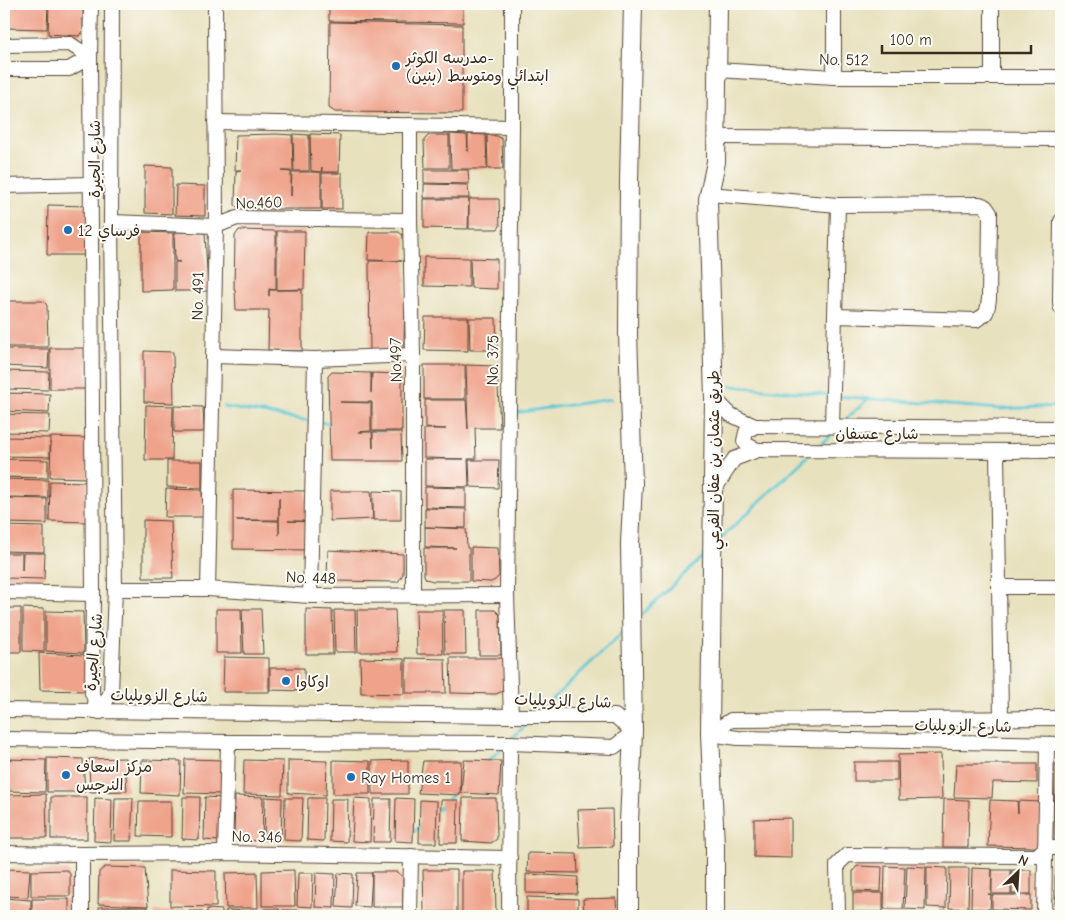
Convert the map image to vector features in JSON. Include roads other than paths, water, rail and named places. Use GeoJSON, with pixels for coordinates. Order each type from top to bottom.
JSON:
{"type":"FeatureCollection","features":[{"type":"Feature","properties":{"kind":"main road"},"geometry":{"type":"LineString","coordinates":[[629,916],[629,823],[633,732],[630,543],[633,484],[628,324],[629,181],[634,4]]}},
{"type":"Feature","properties":{"kind":"main road","name":"طريق عثمان بن عفان الفرعي"},"geometry":{"type":"LineString","coordinates":[[715,916],[710,734],[714,398],[708,200],[716,162],[718,4]]}},
{"type":"Feature","properties":{"kind":"main road"},"geometry":{"type":"LineString","coordinates":[[629,823],[640,916]]}},
{"type":"Feature","properties":{"kind":"main road"},"geometry":{"type":"LineString","coordinates":[[708,916],[714,846]]}},
{"type":"Feature","properties":{"kind":"street","name":"شارع الجيرة"},"geometry":{"type":"LineString","coordinates":[[91,4],[92,693],[100,712]]}},
{"type":"Feature","properties":{"kind":"street","name":"شارع الجيرة"},"geometry":{"type":"LineString","coordinates":[[100,712],[111,692],[115,589],[111,222],[112,4]]}},
{"type":"Feature","properties":{"kind":"street","name":"No. 491"},"geometry":{"type":"LineString","coordinates":[[208,589],[216,226],[215,4]]}},
{"type":"Feature","properties":{"kind":"street","name":"No. 375"},"geometry":{"type":"LineString","coordinates":[[511,716],[507,595],[512,4]]}},
{"type":"Feature","properties":{"kind":"street"},"geometry":{"type":"LineString","coordinates":[[834,4],[834,77]]}},
{"type":"Feature","properties":{"kind":"street"},"geometry":{"type":"LineString","coordinates":[[992,4],[992,77]]}},
{"type":"Feature","properties":{"kind":"street"},"geometry":{"type":"LineString","coordinates":[[4,45],[70,44],[90,57],[69,70],[4,69]]}},
{"type":"Feature","properties":{"kind":"street","name":"No. 512"},"geometry":{"type":"LineString","coordinates":[[717,70],[834,77],[1061,77]]}},
{"type":"Feature","properties":{"kind":"street"},"geometry":{"type":"LineString","coordinates":[[215,122],[512,128]]}},
{"type":"Feature","properties":{"kind":"street","name":"No.497"},"geometry":{"type":"LineString","coordinates":[[410,125],[413,355],[413,596]]}},
{"type":"Feature","properties":{"kind":"street"},"geometry":{"type":"LineString","coordinates":[[716,138],[1061,139]]}},
{"type":"Feature","properties":{"kind":"street"},"geometry":{"type":"LineString","coordinates":[[4,186],[91,184]]}},
{"type":"Feature","properties":{"kind":"street"},"geometry":{"type":"LineString","coordinates":[[709,194],[838,204],[980,204],[984,205],[990,213],[990,300],[985,316],[976,320],[835,316]]}},
{"type":"Feature","properties":{"kind":"street"},"geometry":{"type":"LineString","coordinates":[[832,426],[838,204]]}},
{"type":"Feature","properties":{"kind":"street","name":"No.460"},"geometry":{"type":"LineString","coordinates":[[111,222],[216,226],[237,218],[410,220]]}},
{"type":"Feature","properties":{"kind":"street"},"geometry":{"type":"LineString","coordinates":[[1061,221],[1061,308]]}},
{"type":"Feature","properties":{"kind":"street"},"geometry":{"type":"LineString","coordinates":[[213,356],[315,359],[413,355]]}},
{"type":"Feature","properties":{"kind":"street"},"geometry":{"type":"LineString","coordinates":[[310,596],[315,359]]}},
{"type":"Feature","properties":{"kind":"street","name":"شارع عسفان"},"geometry":{"type":"LineString","coordinates":[[714,398],[731,415],[755,426],[1061,428]]}},
{"type":"Feature","properties":{"kind":"street"},"geometry":{"type":"LineString","coordinates":[[755,426],[746,432],[744,441],[746,445],[758,450]]}},
{"type":"Feature","properties":{"kind":"street","name":"شارع عسفان"},"geometry":{"type":"LineString","coordinates":[[713,492],[734,458],[758,450],[1061,451]]}},
{"type":"Feature","properties":{"kind":"street"},"geometry":{"type":"LineString","coordinates":[[997,450],[1001,718]]}},
{"type":"Feature","properties":{"kind":"street"},"geometry":{"type":"LineString","coordinates":[[1000,587],[1061,587]]}},
{"type":"Feature","properties":{"kind":"street","name":"No. 448"},"geometry":{"type":"LineString","coordinates":[[115,589],[208,589],[310,596],[507,595]]}},
{"type":"Feature","properties":{"kind":"street"},"geometry":{"type":"LineString","coordinates":[[4,592],[93,594]]}},
{"type":"Feature","properties":{"kind":"street","name":"شارع الزويليات"},"geometry":{"type":"LineString","coordinates":[[4,710],[615,716],[633,732]]}},
{"type":"Feature","properties":{"kind":"street","name":"شارع الزويليات"},"geometry":{"type":"LineString","coordinates":[[710,734],[731,720],[1061,718]]}},
{"type":"Feature","properties":{"kind":"street"},"geometry":{"type":"LineString","coordinates":[[4,739],[228,742],[510,742],[614,747],[633,732]]}},
{"type":"Feature","properties":{"kind":"street","name":"شارع الزويليات"},"geometry":{"type":"LineString","coordinates":[[710,734],[738,738],[1061,744]]}},
{"type":"Feature","properties":{"kind":"street"},"geometry":{"type":"LineString","coordinates":[[225,853],[228,742]]}},
{"type":"Feature","properties":{"kind":"street"},"geometry":{"type":"LineString","coordinates":[[509,916],[510,742]]}},
{"type":"Feature","properties":{"kind":"street"},"geometry":{"type":"LineString","coordinates":[[1044,916],[1046,744]]}},
{"type":"Feature","properties":{"kind":"street"},"geometry":{"type":"LineString","coordinates":[[838,916],[837,865],[846,855],[1037,856],[1045,848],[1061,848]]}},
{"type":"Feature","properties":{"kind":"street","name":"No. 346"},"geometry":{"type":"LineString","coordinates":[[4,853],[225,853],[510,858]]}},
{"type":"Feature","properties":{"kind":"street"},"geometry":{"type":"LineString","coordinates":[[82,854],[82,916]]}},
{"type":"Feature","properties":{"kind":"street"},"geometry":{"type":"LineString","coordinates":[[410,916],[411,856]]}},
{"type":"Feature","properties":{"kind":"waterway"},"geometry":{"type":"LineString","coordinates":[[731,386],[830,395]]}},
{"type":"Feature","properties":{"kind":"waterway"},"geometry":{"type":"LineString","coordinates":[[836,396],[999,409],[1061,406]]}},
{"type":"Feature","properties":{"kind":"waterway"},"geometry":{"type":"LineString","coordinates":[[514,413],[611,399]]}},
{"type":"Feature","properties":{"kind":"waterway"},"geometry":{"type":"LineString","coordinates":[[843,422],[868,399]]}},
{"type":"Feature","properties":{"kind":"waterway"},"geometry":{"type":"LineString","coordinates":[[224,407],[310,421]]}},
{"type":"Feature","properties":{"kind":"waterway"},"geometry":{"type":"LineString","coordinates":[[318,422],[332,424]]}},
{"type":"Feature","properties":{"kind":"waterway"},"geometry":{"type":"LineString","coordinates":[[373,430],[386,431]]}},
{"type":"Feature","properties":{"kind":"waterway"},"geometry":{"type":"LineString","coordinates":[[820,445],[833,432]]}},
{"type":"Feature","properties":{"kind":"waterway"},"geometry":{"type":"LineString","coordinates":[[718,541],[810,454]]}},
{"type":"Feature","properties":{"kind":"waterway"},"geometry":{"type":"LineString","coordinates":[[637,619],[707,553]]}},
{"type":"Feature","properties":{"kind":"waterway"},"geometry":{"type":"LineString","coordinates":[[540,711],[624,631]]}},
{"type":"Feature","properties":{"kind":"waterway"},"geometry":{"type":"LineString","coordinates":[[511,739],[530,721]]}},
{"type":"Feature","properties":{"kind":"waterway"},"geometry":{"type":"LineString","coordinates":[[486,763],[503,747]]}},
{"type":"Feature","properties":{"kind":"waterway"},"geometry":{"type":"LineString","coordinates":[[435,812],[456,792]]}},
{"type":"Feature","properties":{"kind":"waterway"},"geometry":{"type":"LineString","coordinates":[[412,834],[422,824]]}},
{"type":"Feature","properties":{"kind":"place","name":"مدرسه الكوثر- ابتدائي ومتوسط (بنين)"},"geometry":{"type":"Point","coordinates":[396,66]}},
{"type":"Feature","properties":{"kind":"place","name":"فرساي 12"},"geometry":{"type":"Point","coordinates":[68,230]}},
{"type":"Feature","properties":{"kind":"place","name":"اوكاوا"},"geometry":{"type":"Point","coordinates":[286,681]}},
{"type":"Feature","properties":{"kind":"place","name":"مركز اسعاف النرجس"},"geometry":{"type":"Point","coordinates":[66,775]}},
{"type":"Feature","properties":{"kind":"place","name":"Ray Homes 1"},"geometry":{"type":"Point","coordinates":[351,777]}}]}
